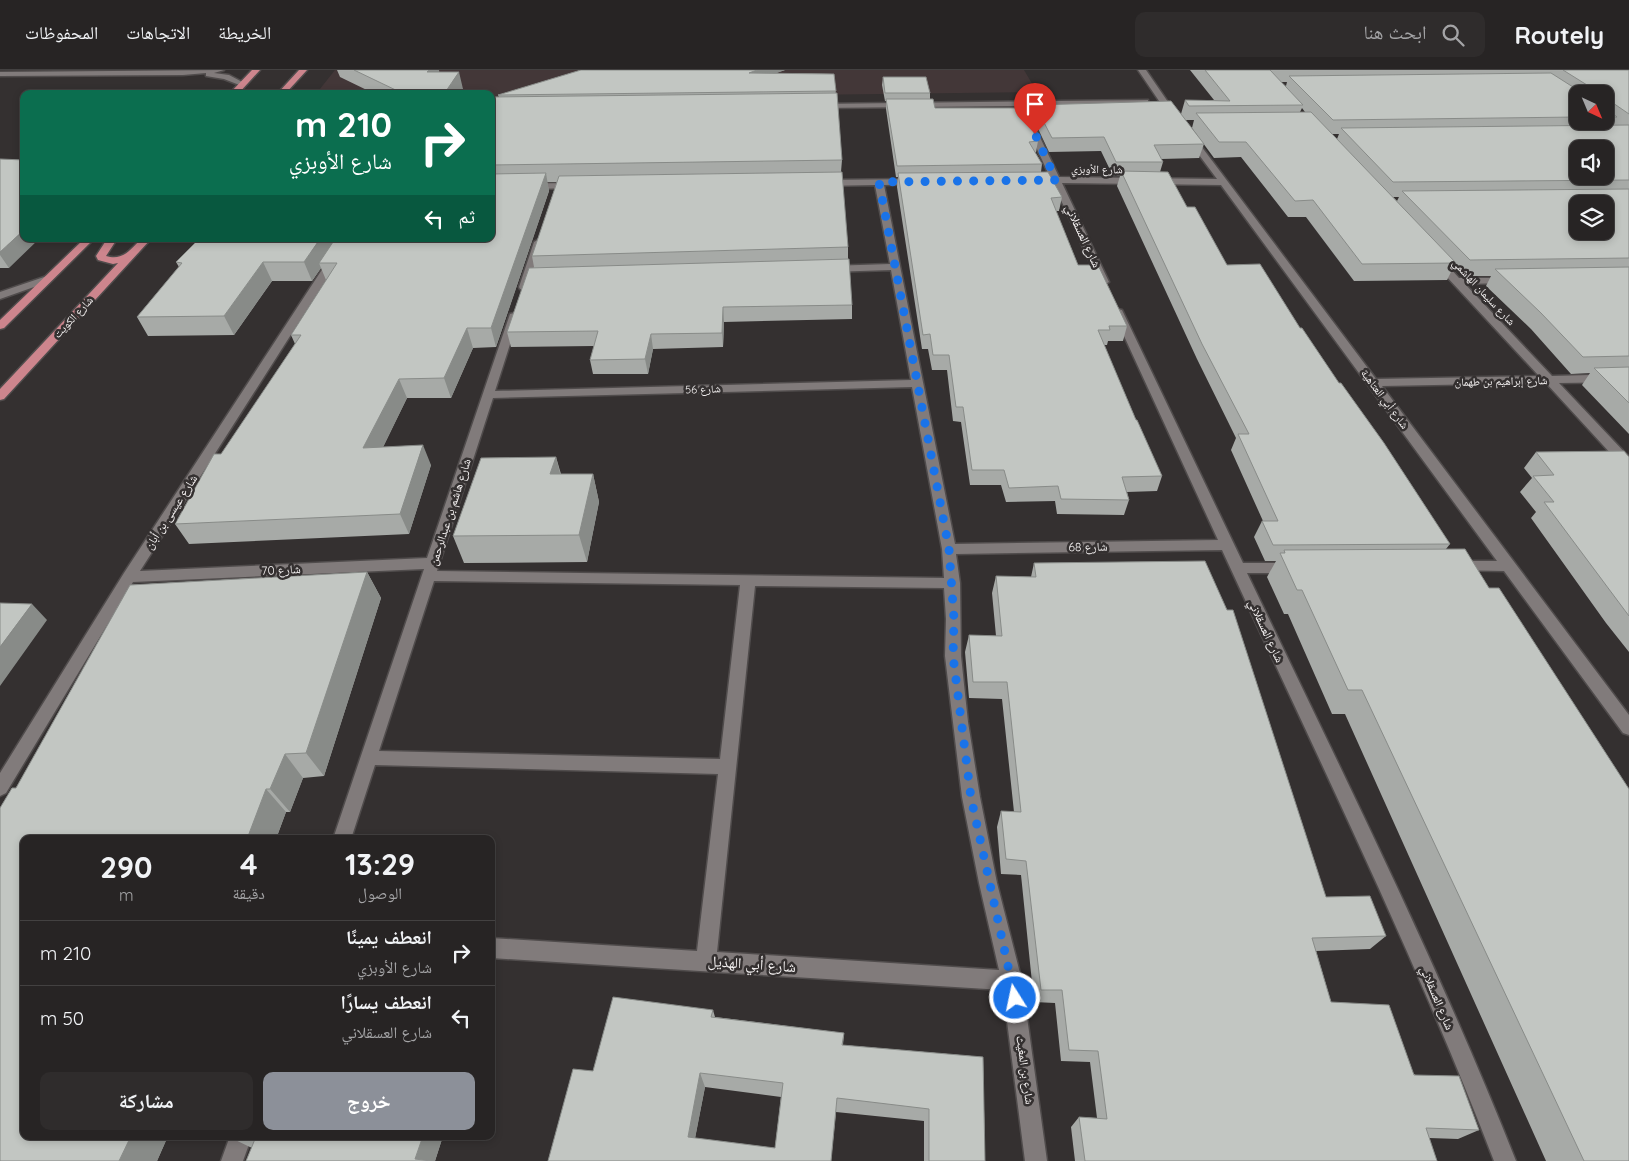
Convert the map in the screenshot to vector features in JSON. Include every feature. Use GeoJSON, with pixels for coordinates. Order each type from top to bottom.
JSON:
{"type":"FeatureCollection","features":[{"type":"Feature","properties":{"kind":"main road"},"geometry":{"type":"LineString","coordinates":[[237,90],[256,70]]}},
{"type":"Feature","properties":{"kind":"main road"},"geometry":{"type":"LineString","coordinates":[[285,90],[303,70]]}},
{"type":"Feature","properties":{"kind":"main road"},"geometry":{"type":"LineString","coordinates":[[0,326],[86,242]]}},
{"type":"Feature","properties":{"kind":"main road"},"geometry":{"type":"LineString","coordinates":[[110,242],[102,252],[102,258],[113,260],[129,258]]}},
{"type":"Feature","properties":{"kind":"main road","name":"شارع الكويت"},"geometry":{"type":"LineString","coordinates":[[0,396],[143,242]]}},
{"type":"Feature","properties":{"kind":"street"},"geometry":{"type":"LineString","coordinates":[[0,74],[182,73],[220,70]]}},
{"type":"Feature","properties":{"kind":"street","name":"شارع أبي العتاهية"},"geometry":{"type":"LineString","coordinates":[[1142,70],[1223,182],[1629,728]]}},
{"type":"Feature","properties":{"kind":"street"},"geometry":{"type":"LineString","coordinates":[[182,73],[226,77],[242,84]]}},
{"type":"Feature","properties":{"kind":"street"},"geometry":{"type":"LineString","coordinates":[[807,106],[1164,102]]}},
{"type":"Feature","properties":{"kind":"street","name":"شارع العسقلاني"},"geometry":{"type":"LineString","coordinates":[[1020,104],[1414,943],[1478,1092],[1505,1161]]}},
{"type":"Feature","properties":{"kind":"street","name":"شارع الأوبزي"},"geometry":{"type":"LineString","coordinates":[[1037,180],[1223,182]]}},
{"type":"Feature","properties":{"kind":"street","name":"شارع بن المغيث"},"geometry":{"type":"LineString","coordinates":[[879,182],[949,549],[953,583],[953,656],[971,798],[988,883],[1012,981],[1036,1161]]}},
{"type":"Feature","properties":{"kind":"street"},"geometry":{"type":"LineString","coordinates":[[811,183],[928,182]]}},
{"type":"Feature","properties":{"kind":"street"},"geometry":{"type":"LineString","coordinates":[[495,187],[556,191],[586,186]]}},
{"type":"Feature","properties":{"kind":"street","name":"شارع هاشم بن عبدالرحمن"},"geometry":{"type":"LineString","coordinates":[[343,835],[520,300],[532,277],[542,232]]}},
{"type":"Feature","properties":{"kind":"street","name":"شارع عيسى بن أبان"},"geometry":{"type":"LineString","coordinates":[[0,788],[129,577],[345,242]]}},
{"type":"Feature","properties":{"kind":"street","name":"شارع سليمان الهاشمي"},"geometry":{"type":"LineString","coordinates":[[1430,252],[1629,465]]}},
{"type":"Feature","properties":{"kind":"street"},"geometry":{"type":"LineString","coordinates":[[816,269],[895,267]]}},
{"type":"Feature","properties":{"kind":"street"},"geometry":{"type":"LineString","coordinates":[[0,296],[47,280]]}},
{"type":"Feature","properties":{"kind":"street"},"geometry":{"type":"LineString","coordinates":[[1457,281],[1514,280]]}},
{"type":"Feature","properties":{"kind":"street","name":"شارع إبراهيم بن طهمان"},"geometry":{"type":"LineString","coordinates":[[1373,383],[1629,378]]}},
{"type":"Feature","properties":{"kind":"street","name":"شارع 56"},"geometry":{"type":"LineString","coordinates":[[488,395],[918,383]]}},
{"type":"Feature","properties":{"kind":"street","name":"شارع 68"},"geometry":{"type":"LineString","coordinates":[[949,549],[1226,545]]}},
{"type":"Feature","properties":{"kind":"street"},"geometry":{"type":"LineString","coordinates":[[1441,566],[1509,566]]}},
{"type":"Feature","properties":{"kind":"street"},"geometry":{"type":"LineString","coordinates":[[1237,568],[1305,568]]}},
{"type":"Feature","properties":{"kind":"street","name":"شارع 70"},"geometry":{"type":"LineString","coordinates":[[129,577],[431,569],[748,580],[953,583]]}},
{"type":"Feature","properties":{"kind":"street"},"geometry":{"type":"LineString","coordinates":[[706,961],[748,580]]}},
{"type":"Feature","properties":{"kind":"street"},"geometry":{"type":"LineString","coordinates":[[369,758],[728,767]]}},
{"type":"Feature","properties":{"kind":"street","name":"شارع أبي الهذيل"},"geometry":{"type":"LineString","coordinates":[[495,948],[1012,981]]}},
{"type":"Feature","properties":{"kind":"street"},"geometry":{"type":"LineString","coordinates":[[232,1161],[240,1140]]}},
{"type":"Feature","properties":{"kind":"shaded area"},"geometry":{"type":"Polygon","coordinates":[[[335,70],[1024,70],[1037,92],[495,99],[495,90],[319,90],[335,70]]]}},
{"type":"Feature","properties":{"kind":"building"},"geometry":{"type":"Polygon","coordinates":[[[354,70],[459,72],[447,90],[396,90],[354,70]]]}},
{"type":"Feature","properties":{"kind":"building"},"geometry":{"type":"Polygon","coordinates":[[[581,70],[757,70],[749,73],[834,74],[836,91],[498,95],[581,70]]]}},
{"type":"Feature","properties":{"kind":"building"},"geometry":{"type":"Polygon","coordinates":[[[1205,70],[1270,70],[1303,105],[1189,106],[1185,100],[1230,101],[1205,70]]]}},
{"type":"Feature","properties":{"kind":"building"},"geometry":{"type":"Polygon","coordinates":[[[1563,70],[1629,70],[1629,114],[1614,104],[1614,85],[1587,85],[1563,70]]]}},
{"type":"Feature","properties":{"kind":"building"},"geometry":{"type":"Polygon","coordinates":[[[1551,73],[1570,85],[1569,117],[1333,120],[1289,76],[1551,73]]]}},
{"type":"Feature","properties":{"kind":"building"},"geometry":{"type":"Polygon","coordinates":[[[883,77],[926,77],[930,93],[885,93],[883,77]]]}},
{"type":"Feature","properties":{"kind":"building"},"geometry":{"type":"Polygon","coordinates":[[[837,93],[842,160],[495,165],[495,97],[837,93]]]}},
{"type":"Feature","properties":{"kind":"building"},"geometry":{"type":"Polygon","coordinates":[[[886,99],[933,99],[935,108],[1022,108],[1038,141],[1029,142],[1042,164],[897,166],[886,99]]]}},
{"type":"Feature","properties":{"kind":"building"},"geometry":{"type":"Polygon","coordinates":[[[1171,101],[1204,144],[1154,145],[1163,162],[1116,162],[1104,137],[1052,138],[1035,105],[1171,101]]]}},
{"type":"Feature","properties":{"kind":"building"},"geometry":{"type":"Polygon","coordinates":[[[1311,112],[1456,263],[1362,264],[1313,200],[1295,201],[1246,142],[1219,142],[1196,113],[1311,112]]]}},
{"type":"Feature","properties":{"kind":"building"},"geometry":{"type":"Polygon","coordinates":[[[1614,125],[1629,125],[1629,180],[1614,180],[1614,140],[1569,140],[1569,181],[1393,182],[1341,128],[1569,126],[1569,130],[1614,130],[1614,125]]]}},
{"type":"Feature","properties":{"kind":"building"},"geometry":{"type":"Polygon","coordinates":[[[0,159],[20,160],[20,234],[0,252],[0,159]]]}},
{"type":"Feature","properties":{"kind":"building"},"geometry":{"type":"Polygon","coordinates":[[[1121,171],[1168,172],[1187,207],[1195,207],[1227,265],[1260,264],[1300,328],[1302,328],[1339,383],[1341,383],[1384,443],[1450,544],[1273,545],[1262,521],[1278,521],[1238,434],[1249,434],[1202,344],[1121,171]]]}},
{"type":"Feature","properties":{"kind":"building"},"geometry":{"type":"Polygon","coordinates":[[[842,172],[848,247],[532,256],[559,176],[842,172]]]}},
{"type":"Feature","properties":{"kind":"building"},"geometry":{"type":"Polygon","coordinates":[[[1048,172],[1062,197],[1051,198],[1078,265],[1098,265],[1127,326],[1109,326],[1110,330],[1098,330],[1162,476],[1122,477],[1129,500],[1061,499],[1058,486],[1009,488],[1004,470],[972,470],[963,407],[956,407],[949,355],[933,355],[930,334],[923,335],[898,173],[1048,172]]]}},
{"type":"Feature","properties":{"kind":"building"},"geometry":{"type":"Polygon","coordinates":[[[546,173],[491,328],[467,328],[444,378],[399,379],[363,448],[423,445],[400,514],[175,524],[214,454],[221,454],[301,335],[291,335],[337,263],[319,263],[333,242],[495,242],[495,174],[546,173]]]}},
{"type":"Feature","properties":{"kind":"building"},"geometry":{"type":"Polygon","coordinates":[[[1629,189],[1629,258],[1470,260],[1402,191],[1629,189]]]}},
{"type":"Feature","properties":{"kind":"building"},"geometry":{"type":"Polygon","coordinates":[[[196,242],[318,242],[304,262],[263,262],[224,316],[137,317],[182,263],[176,262],[196,242]]]}},
{"type":"Feature","properties":{"kind":"building"},"geometry":{"type":"Polygon","coordinates":[[[849,259],[852,305],[723,307],[722,333],[651,334],[645,359],[590,360],[598,331],[507,332],[529,268],[849,259]]]}},
{"type":"Feature","properties":{"kind":"building"},"geometry":{"type":"Polygon","coordinates":[[[1629,267],[1629,356],[1583,357],[1495,269],[1629,267]]]}},
{"type":"Feature","properties":{"kind":"building"},"geometry":{"type":"Polygon","coordinates":[[[1629,367],[1629,403],[1594,368],[1629,367]]]}},
{"type":"Feature","properties":{"kind":"building"},"geometry":{"type":"Polygon","coordinates":[[[1624,451],[1629,457],[1629,616],[1544,502],[1554,502],[1533,476],[1554,475],[1536,452],[1624,451]]]}},
{"type":"Feature","properties":{"kind":"building"},"geometry":{"type":"Polygon","coordinates":[[[556,457],[550,474],[593,474],[579,535],[453,536],[481,458],[556,457]]]}},
{"type":"Feature","properties":{"kind":"building"},"geometry":{"type":"Polygon","coordinates":[[[1465,549],[1489,588],[1499,588],[1629,789],[1629,1161],[1584,1161],[1362,690],[1348,690],[1302,590],[1297,590],[1280,553],[1285,553],[1284,550],[1465,549]]]}},
{"type":"Feature","properties":{"kind":"building"},"geometry":{"type":"Polygon","coordinates":[[[1205,561],[1227,610],[1233,610],[1326,897],[1370,896],[1386,936],[1312,938],[1331,1002],[1389,1005],[1414,1075],[1459,1076],[1479,1130],[1426,1128],[1437,1161],[1085,1161],[1079,1117],[1107,1119],[1098,1051],[1069,1050],[1062,990],[1041,990],[1026,861],[1006,859],[1001,811],[1021,812],[1007,682],[973,682],[969,635],[1002,636],[996,576],[1036,577],[1034,563],[1205,561]]]}},
{"type":"Feature","properties":{"kind":"building"},"geometry":{"type":"Polygon","coordinates":[[[367,572],[306,753],[285,754],[270,789],[266,789],[249,835],[20,835],[20,1140],[129,1140],[119,1161],[0,1161],[0,808],[12,788],[16,788],[130,585],[367,572]]]}},
{"type":"Feature","properties":{"kind":"building"},"geometry":{"type":"Polygon","coordinates":[[[0,603],[32,604],[0,647],[0,603]]]}},
{"type":"Feature","properties":{"kind":"building"},"geometry":{"type":"Polygon","coordinates":[[[613,997],[713,1010],[711,1017],[844,1033],[842,1045],[983,1057],[985,1161],[929,1161],[929,1109],[837,1098],[831,1161],[548,1161],[573,1069],[593,1071],[613,997]],[[700,1073],[688,1137],[775,1148],[783,1083],[700,1073]]]}},
{"type":"Feature","properties":{"kind":"building"},"geometry":{"type":"Polygon","coordinates":[[[255,1140],[422,1140],[415,1159],[431,1161],[246,1161],[255,1140]]]}},
{"type":"Feature","properties":{"kind":"route"},"geometry":{"type":"LineString","coordinates":[[1015,998],[988,883],[971,798],[953,656],[953,583],[949,549],[879,182],[1056,180],[1035,134]]}}]}
